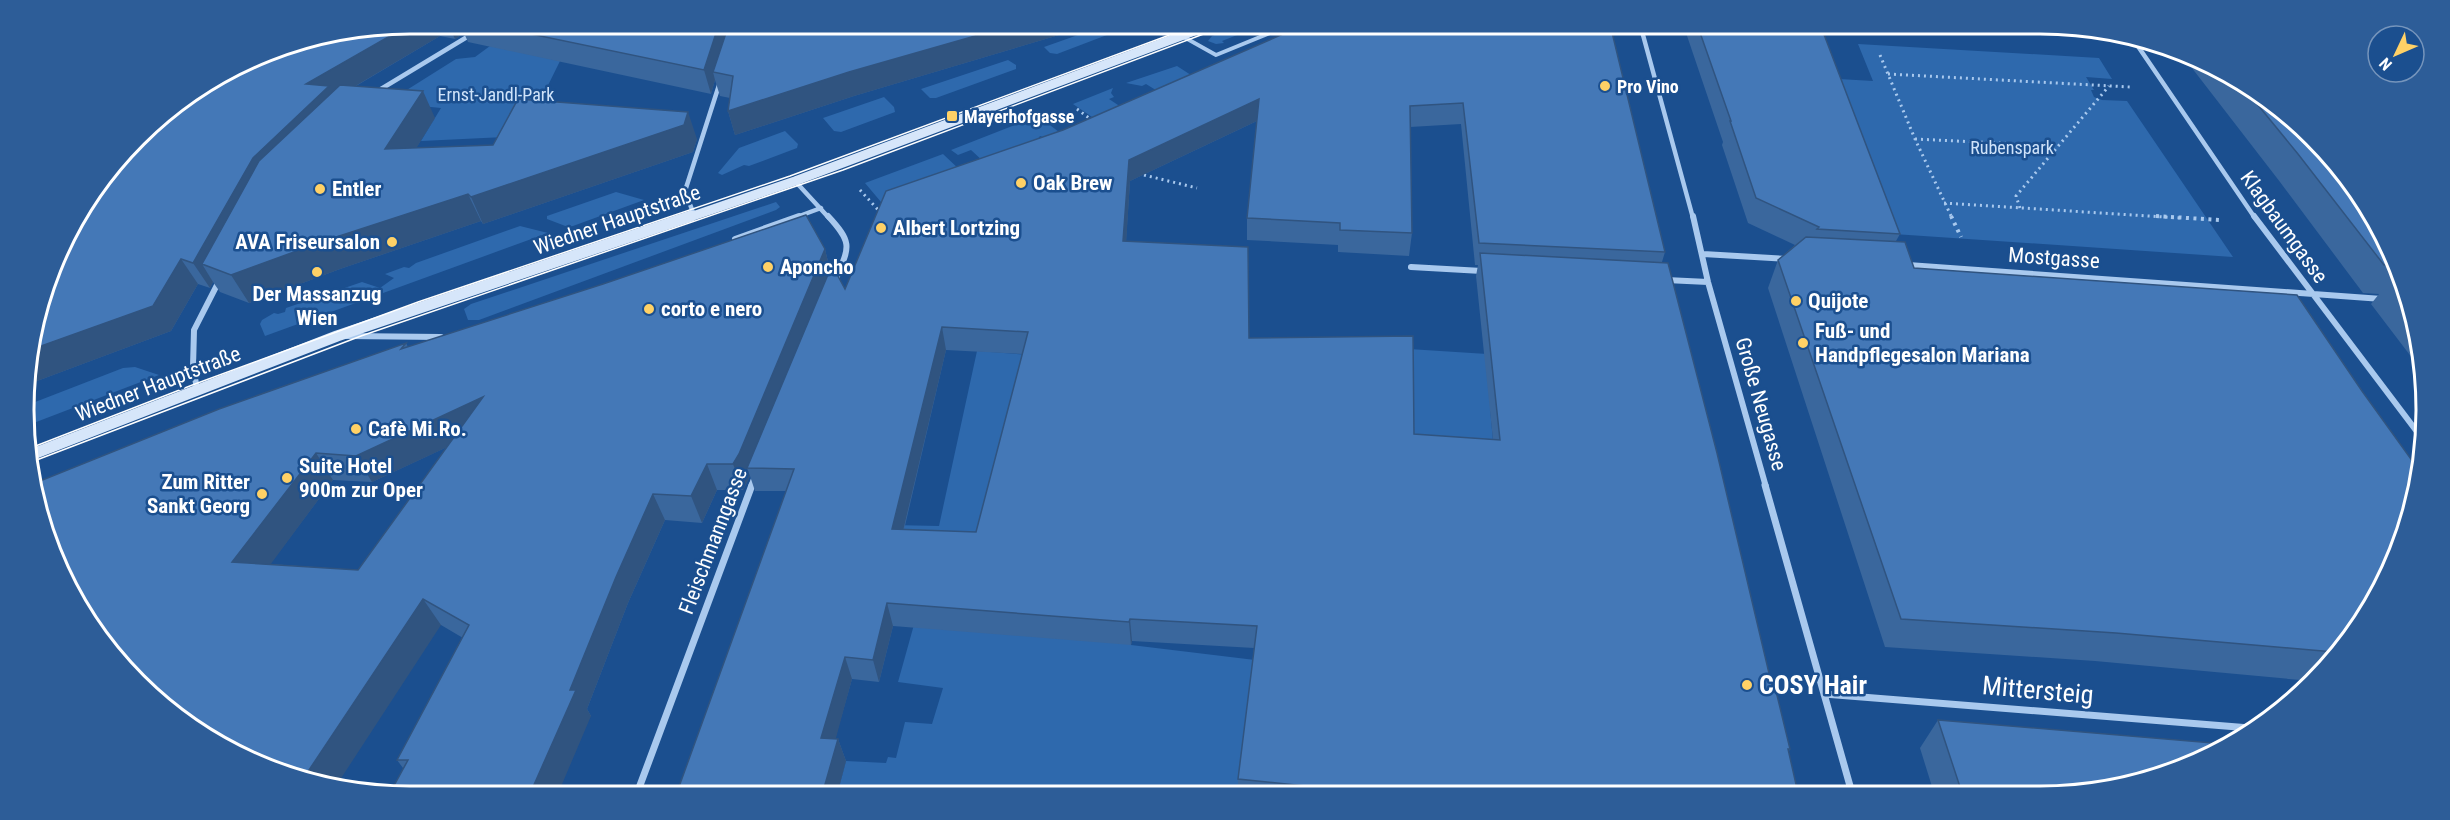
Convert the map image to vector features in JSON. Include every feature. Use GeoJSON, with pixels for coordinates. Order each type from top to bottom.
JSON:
{"type":"FeatureCollection","features":[{"type":"Feature","properties":{"kind":"street"},"geometry":{"type":"LineString","coordinates":[[370,95],[471,34]]}},
{"type":"Feature","properties":{"kind":"street","name":"Wiedner Hauptstraße"},"geometry":{"type":"LineString","coordinates":[[37,452],[337,336],[795,181],[1187,34]]}},
{"type":"Feature","properties":{"kind":"street","name":"Große Neugasse"},"geometry":{"type":"LineString","coordinates":[[1643,34],[1703,254],[1708,282],[1850,786]]}},
{"type":"Feature","properties":{"kind":"street","name":"Klagbaumgasse"},"geometry":{"type":"LineString","coordinates":[[2138,47],[2259,223],[2415,429]]}},
{"type":"Feature","properties":{"kind":"street"},"geometry":{"type":"LineString","coordinates":[[694,215],[685,191],[721,80]]}},
{"type":"Feature","properties":{"kind":"street"},"geometry":{"type":"LineString","coordinates":[[795,181],[845,235],[847,243],[844,260],[831,292]]}},
{"type":"Feature","properties":{"kind":"street"},"geometry":{"type":"LineString","coordinates":[[727,242],[821,207]]}},
{"type":"Feature","properties":{"kind":"street"},"geometry":{"type":"LineString","coordinates":[[1703,254],[1798,259]]}},
{"type":"Feature","properties":{"kind":"street","name":"Mostgasse"},"geometry":{"type":"LineString","coordinates":[[1905,265],[2391,300]]}},
{"type":"Feature","properties":{"kind":"street"},"geometry":{"type":"LineString","coordinates":[[1411,267],[1494,271]]}},
{"type":"Feature","properties":{"kind":"street"},"geometry":{"type":"LineString","coordinates":[[196,389],[193,367],[194,330],[221,278]]}},
{"type":"Feature","properties":{"kind":"street"},"geometry":{"type":"LineString","coordinates":[[1661,280],[1708,282]]}},
{"type":"Feature","properties":{"kind":"street"},"geometry":{"type":"LineString","coordinates":[[337,336],[433,338],[452,336]]}},
{"type":"Feature","properties":{"kind":"street","name":"Fleischmanngasse"},"geometry":{"type":"LineString","coordinates":[[640,786],[760,464]]}},
{"type":"Feature","properties":{"kind":"street","name":"Mittersteig"},"geometry":{"type":"LineString","coordinates":[[1824,694],[2241,727]]}},
{"type":"Feature","properties":{"kind":"lane"},"geometry":{"type":"LineString","coordinates":[[1182,36],[1216,55],[1267,34]]}},
{"type":"Feature","properties":{"kind":"path"},"geometry":{"type":"LineString","coordinates":[[1879,54],[1944,203],[1977,269]]}},
{"type":"Feature","properties":{"kind":"path"},"geometry":{"type":"LineString","coordinates":[[1888,74],[2165,89]]}},
{"type":"Feature","properties":{"kind":"path"},"geometry":{"type":"LineString","coordinates":[[2020,208],[2016,196],[2109,85]]}},
{"type":"Feature","properties":{"kind":"path"},"geometry":{"type":"LineString","coordinates":[[1075,108],[1098,125]]}},
{"type":"Feature","properties":{"kind":"path"},"geometry":{"type":"LineString","coordinates":[[1915,139],[2018,144],[2050,156]]}},
{"type":"Feature","properties":{"kind":"path"},"geometry":{"type":"LineString","coordinates":[[1144,175],[1197,188]]}},
{"type":"Feature","properties":{"kind":"path"},"geometry":{"type":"LineString","coordinates":[[857,187],[880,212]]}},
{"type":"Feature","properties":{"kind":"path"},"geometry":{"type":"LineString","coordinates":[[1944,203],[2259,223]]}},
{"type":"Feature","properties":{"kind":"green space"},"geometry":{"type":"Polygon","coordinates":[[[1081,34],[1110,34],[1057,54],[1050,53],[1044,47],[1081,34]]]}},
{"type":"Feature","properties":{"kind":"green space"},"geometry":{"type":"Polygon","coordinates":[[[1240,34],[1222,41],[1224,43],[1216,44],[1208,41],[1212,36],[1240,34]]]}},
{"type":"Feature","properties":{"kind":"green space","name":"Rubenspark"},"geometry":{"type":"Polygon","coordinates":[[[1858,44],[2099,58],[2112,79],[2086,77],[2094,90],[2091,90],[2094,97],[2102,100],[2127,101],[2233,257],[1879,233],[1822,78],[1873,81],[1858,44]]]}},
{"type":"Feature","properties":{"kind":"green space","name":"Ernst-Jandl-Park"},"geometry":{"type":"Polygon","coordinates":[[[490,46],[560,61],[523,136],[421,141],[441,108],[421,106],[394,98],[456,59],[475,57],[490,46]]]}},
{"type":"Feature","properties":{"kind":"green space"},"geometry":{"type":"Polygon","coordinates":[[[1008,60],[1016,65],[1016,69],[936,98],[930,98],[921,89],[1008,60]]]}},
{"type":"Feature","properties":{"kind":"green space"},"geometry":{"type":"Polygon","coordinates":[[[1177,66],[1194,77],[1159,92],[1146,84],[1142,86],[1126,83],[1177,66]]]}},
{"type":"Feature","properties":{"kind":"green space"},"geometry":{"type":"Polygon","coordinates":[[[1113,88],[1111,93],[1114,97],[1109,99],[1121,107],[1095,119],[1073,104],[1113,88]]]}},
{"type":"Feature","properties":{"kind":"green space"},"geometry":{"type":"Polygon","coordinates":[[[884,97],[894,107],[895,112],[841,132],[834,131],[823,118],[884,97]]]}},
{"type":"Feature","properties":{"kind":"green space"},"geometry":{"type":"Polygon","coordinates":[[[1038,116],[1059,132],[1045,138],[1040,136],[1036,142],[984,162],[971,150],[958,155],[951,150],[1038,116]]]}},
{"type":"Feature","properties":{"kind":"green space"},"geometry":{"type":"Polygon","coordinates":[[[785,131],[798,144],[797,148],[749,166],[744,165],[722,175],[718,173],[739,148],[785,131]]]}},
{"type":"Feature","properties":{"kind":"green space"},"geometry":{"type":"Polygon","coordinates":[[[943,154],[961,171],[881,202],[865,183],[943,154]]]}},
{"type":"Feature","properties":{"kind":"green space"},"geometry":{"type":"Polygon","coordinates":[[[616,192],[644,200],[568,227],[547,219],[547,216],[616,192]]]}},
{"type":"Feature","properties":{"kind":"green space"},"geometry":{"type":"Polygon","coordinates":[[[776,202],[780,207],[776,210],[479,320],[468,320],[464,309],[471,304],[776,202]]]}},
{"type":"Feature","properties":{"kind":"green space"},"geometry":{"type":"Polygon","coordinates":[[[520,226],[548,233],[265,336],[260,324],[262,320],[274,313],[285,312],[286,308],[362,282],[380,288],[394,278],[385,274],[404,267],[409,268],[416,263],[520,226]]]}},
{"type":"Feature","properties":{"kind":"green space"},"geometry":{"type":"Polygon","coordinates":[[[1409,349],[1567,359],[1490,408],[1495,463],[1413,652],[1409,349]]]}},
{"type":"Feature","properties":{"kind":"green space"},"geometry":{"type":"Polygon","coordinates":[[[977,351],[1031,355],[1131,645],[1255,660],[1240,786],[839,786],[846,761],[886,763],[888,757],[896,758],[905,722],[932,724],[943,688],[898,682],[927,578],[892,525],[939,526],[977,351]]]}},
{"type":"Feature","properties":{"kind":"green space"},"geometry":{"type":"Polygon","coordinates":[[[135,367],[159,375],[35,423],[34,402],[123,368],[135,367]]]}},
{"type":"Feature","properties":{"kind":"building"},"geometry":{"type":"Polygon","coordinates":[[[531,34],[716,34],[704,70],[531,34]]]}},
{"type":"Feature","properties":{"kind":"building"},"geometry":{"type":"Polygon","coordinates":[[[726,34],[982,34],[849,72],[728,111],[733,76],[713,72],[726,34]]]}},
{"type":"Feature","properties":{"kind":"building"},"geometry":{"type":"Polygon","coordinates":[[[1283,34],[1612,34],[1665,252],[1479,243],[1463,103],[1410,106],[1412,233],[1340,230],[1340,223],[1247,218],[1259,99],[1129,160],[1123,241],[1248,247],[1249,338],[1413,336],[1414,434],[1500,440],[1480,253],[1668,263],[1717,453],[1772,686],[1775,687],[1796,786],[1305,786],[1238,779],[1257,626],[1130,619],[1129,622],[887,603],[873,660],[845,657],[821,738],[838,739],[825,786],[679,786],[794,469],[747,468],[832,265],[845,289],[886,191],[1063,130],[1283,34]],[[942,327],[892,529],[976,532],[1028,332],[942,327]]]}},
{"type":"Feature","properties":{"kind":"building"},"geometry":{"type":"Polygon","coordinates":[[[1701,34],[1824,34],[1900,234],[1817,229],[1819,227],[1756,198],[1701,34]]]}},
{"type":"Feature","properties":{"kind":"building"},"geometry":{"type":"Polygon","coordinates":[[[392,35],[306,84],[329,86],[253,158],[193,263],[181,259],[153,306],[40,346],[54,289],[85,222],[112,181],[144,144],[162,128],[201,98],[266,63],[313,47],[392,35]]]}},
{"type":"Feature","properties":{"kind":"building"},"geometry":{"type":"Polygon","coordinates":[[[340,85],[423,91],[385,149],[493,145],[518,99],[688,112],[684,125],[471,197],[468,194],[324,241],[231,275],[202,264],[259,161],[340,85]]]}},
{"type":"Feature","properties":{"kind":"building"},"geometry":{"type":"Polygon","coordinates":[[[2256,103],[2306,144],[2338,181],[2365,222],[2387,265],[2384,265],[2256,103]]]}},
{"type":"Feature","properties":{"kind":"building"},"geometry":{"type":"Polygon","coordinates":[[[806,215],[825,249],[733,464],[707,464],[691,496],[653,494],[570,690],[576,690],[533,786],[394,785],[408,760],[397,760],[469,625],[423,599],[308,772],[266,757],[222,735],[181,708],[144,676],[98,619],[73,576],[54,531],[42,480],[219,409],[406,343],[401,349],[806,215]],[[483,397],[356,456],[316,453],[232,562],[358,570],[483,397]]]}},
{"type":"Feature","properties":{"kind":"building"},"geometry":{"type":"Polygon","coordinates":[[[1806,237],[1905,242],[1914,268],[2297,295],[2412,460],[2396,531],[2365,598],[2328,651],[2116,633],[1901,619],[1778,260],[1806,237]]]}},
{"type":"Feature","properties":{"kind":"building"},"geometry":{"type":"Polygon","coordinates":[[[1938,720],[2213,743],[2161,766],[2113,778],[2065,785],[1960,786],[1938,720]]]}},
{"type":"Feature","properties":{"kind":"tram line"},"geometry":{"type":"LineString","coordinates":[[36,446],[195,384],[418,302],[790,176],[1172,34]]}},
{"type":"Feature","properties":{"kind":"tram line"},"geometry":{"type":"LineString","coordinates":[[38,459],[361,336],[843,170],[1203,34]]}},
{"type":"Feature","properties":{"kind":"place","name":"Pro Vino"},"geometry":{"type":"Point","coordinates":[1605,86]}},
{"type":"Feature","properties":{"kind":"place","name":"Mayerhofgasse"},"geometry":{"type":"Point","coordinates":[952,116]}},
{"type":"Feature","properties":{"kind":"place","name":"Oak Brew"},"geometry":{"type":"Point","coordinates":[1021,183]}},
{"type":"Feature","properties":{"kind":"place","name":"Entler"},"geometry":{"type":"Point","coordinates":[320,189]}},
{"type":"Feature","properties":{"kind":"place","name":"Albert Lortzing"},"geometry":{"type":"Point","coordinates":[881,228]}},
{"type":"Feature","properties":{"kind":"place","name":"AVA Friseursalon"},"geometry":{"type":"Point","coordinates":[392,242]}},
{"type":"Feature","properties":{"kind":"place","name":"Aponcho"},"geometry":{"type":"Point","coordinates":[768,267]}},
{"type":"Feature","properties":{"kind":"place","name":"Der Massanzug Wien"},"geometry":{"type":"Point","coordinates":[317,272]}},
{"type":"Feature","properties":{"kind":"place","name":"Quijote"},"geometry":{"type":"Point","coordinates":[1796,301]}},
{"type":"Feature","properties":{"kind":"place","name":"corto e nero"},"geometry":{"type":"Point","coordinates":[649,309]}},
{"type":"Feature","properties":{"kind":"place","name":"Fuß- und Handpflegesalon Mariana"},"geometry":{"type":"Point","coordinates":[1803,343]}},
{"type":"Feature","properties":{"kind":"place","name":"Cafè Mi.Ro."},"geometry":{"type":"Point","coordinates":[356,429]}},
{"type":"Feature","properties":{"kind":"place","name":"Suite Hotel 900m zur Oper"},"geometry":{"type":"Point","coordinates":[287,478]}},
{"type":"Feature","properties":{"kind":"place","name":"Zum Ritter Sankt Georg"},"geometry":{"type":"Point","coordinates":[262,494]}},
{"type":"Feature","properties":{"kind":"place","name":"COSY Hair"},"geometry":{"type":"Point","coordinates":[1747,685]}}]}
